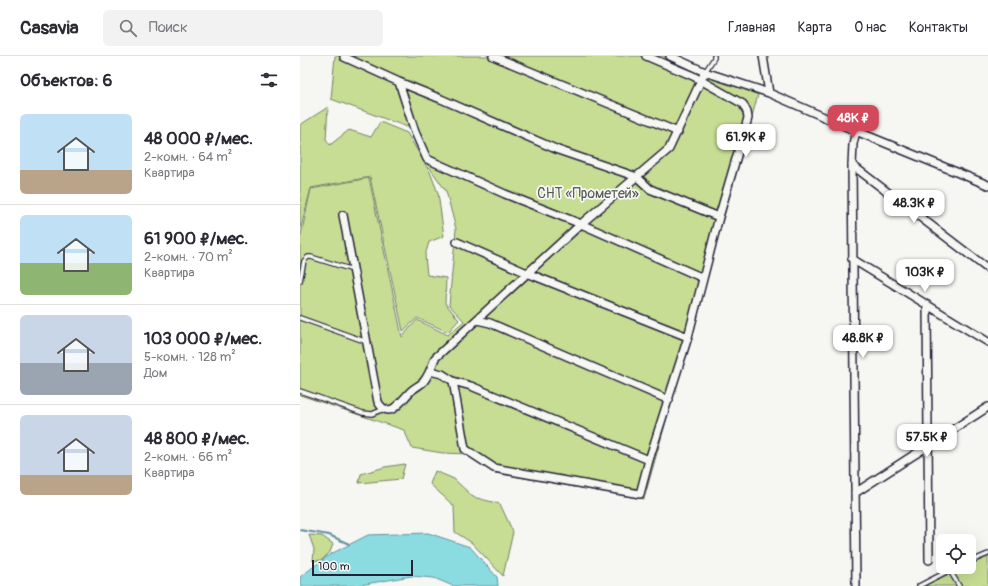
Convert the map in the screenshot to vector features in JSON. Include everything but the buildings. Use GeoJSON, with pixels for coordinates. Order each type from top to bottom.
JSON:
{"type":"FeatureCollection","features":[{"type":"Feature","properties":{"kind":"street"},"geometry":{"type":"LineString","coordinates":[[494,56],[678,132]]}},
{"type":"Feature","properties":{"kind":"street"},"geometry":{"type":"LineString","coordinates":[[453,382],[465,449],[494,468],[640,494],[649,460],[688,337],[719,217],[748,118],[743,104],[701,82],[693,76],[646,56]]}},
{"type":"Feature","properties":{"kind":"street"},"geometry":{"type":"LineString","coordinates":[[670,56],[705,72],[769,93],[988,185]]}},
{"type":"Feature","properties":{"kind":"street"},"geometry":{"type":"LineString","coordinates":[[763,56],[769,93]]}},
{"type":"Feature","properties":{"kind":"street"},"geometry":{"type":"LineString","coordinates":[[344,57],[558,150],[637,177],[650,189],[719,217]]}},
{"type":"Feature","properties":{"kind":"street"},"geometry":{"type":"LineString","coordinates":[[343,215],[378,402],[384,409],[392,409],[423,382],[430,371],[435,358],[581,224],[669,149],[705,72]]}},
{"type":"Feature","properties":{"kind":"street"},"geometry":{"type":"LineString","coordinates":[[399,82],[415,132],[427,159],[505,194],[581,224],[703,278]]}},
{"type":"Feature","properties":{"kind":"street"},"geometry":{"type":"LineString","coordinates":[[856,130],[853,144],[852,164],[856,586]]}},
{"type":"Feature","properties":{"kind":"street"},"geometry":{"type":"LineString","coordinates":[[852,164],[988,269]]}},
{"type":"Feature","properties":{"kind":"street"},"geometry":{"type":"LineString","coordinates":[[456,242],[527,273],[688,337]]}},
{"type":"Feature","properties":{"kind":"street"},"geometry":{"type":"LineString","coordinates":[[852,260],[988,342]]}},
{"type":"Feature","properties":{"kind":"street"},"geometry":{"type":"LineString","coordinates":[[926,305],[929,446],[929,560]]}},
{"type":"Feature","properties":{"kind":"street"},"geometry":{"type":"LineString","coordinates":[[477,320],[490,323],[669,400]]}},
{"type":"Feature","properties":{"kind":"street"},"geometry":{"type":"LineString","coordinates":[[430,371],[442,374],[453,382],[471,386],[649,460]]}},
{"type":"Feature","properties":{"kind":"street"},"geometry":{"type":"LineString","coordinates":[[855,493],[988,407]]}},
{"type":"Feature","properties":{"kind":"lane"},"geometry":{"type":"LineString","coordinates":[[705,72],[714,56]]}},
{"type":"Feature","properties":{"kind":"lane"},"geometry":{"type":"LineString","coordinates":[[300,281],[304,262],[308,257],[353,270]]}},
{"type":"Feature","properties":{"kind":"lane"},"geometry":{"type":"LineString","coordinates":[[300,318],[366,342]]}},
{"type":"Feature","properties":{"kind":"lane"},"geometry":{"type":"LineString","coordinates":[[300,391],[363,413],[372,414],[384,409]]}},
{"type":"Feature","properties":{"kind":"lane"},"geometry":{"type":"LineString","coordinates":[[976,559],[988,554]]}},
{"type":"Feature","properties":{"kind":"lane"},"geometry":{"type":"LineString","coordinates":[[919,586],[941,574]]}},
{"type":"Feature","properties":{"kind":"lane"},"geometry":{"type":"LineString","coordinates":[[953,574],[959,586]]}},
{"type":"Feature","properties":{"kind":"green space","name":"СНТ «Прометей»"},"geometry":{"type":"Polygon","coordinates":[[[335,56],[662,56],[758,95],[644,499],[495,473],[468,454],[443,453],[412,448],[404,430],[300,395],[300,240],[311,189],[369,178],[402,337],[417,320],[448,335],[464,321],[449,305],[456,229],[446,191],[425,161],[410,128],[331,99],[335,56]]]}},
{"type":"Feature","properties":{"kind":"green space"},"geometry":{"type":"Polygon","coordinates":[[[328,107],[326,139],[330,145],[349,130],[371,137],[380,122],[407,133],[430,172],[438,193],[444,236],[429,242],[425,256],[427,275],[446,278],[445,303],[459,320],[448,332],[417,318],[403,331],[370,177],[311,188],[300,231],[300,125],[328,107]]]}},
{"type":"Feature","properties":{"kind":"green space"},"geometry":{"type":"Polygon","coordinates":[[[405,464],[401,479],[359,483],[361,474],[385,467],[405,464]]]}},
{"type":"Feature","properties":{"kind":"green space"},"geometry":{"type":"Polygon","coordinates":[[[435,471],[454,479],[473,497],[500,504],[513,532],[503,576],[472,543],[455,532],[454,506],[430,484],[435,471]]]}},
{"type":"Feature","properties":{"kind":"green space"},"geometry":{"type":"Polygon","coordinates":[[[309,535],[322,536],[333,544],[330,552],[322,560],[313,561],[314,549],[309,535]]]}},
{"type":"Feature","properties":{"kind":"green space"},"geometry":{"type":"Polygon","coordinates":[[[988,557],[988,586],[921,586],[949,574],[976,574],[976,562],[988,557]]]}},
{"type":"Feature","properties":{"kind":"water"},"geometry":{"type":"Polygon","coordinates":[[[428,533],[470,547],[497,577],[498,586],[453,586],[434,578],[411,576],[354,586],[300,586],[300,577],[329,555],[368,535],[428,533]]]}},
{"type":"Feature","properties":{"kind":"waterway"},"geometry":{"type":"LineString","coordinates":[[300,530],[329,535],[349,544]]}}]}
